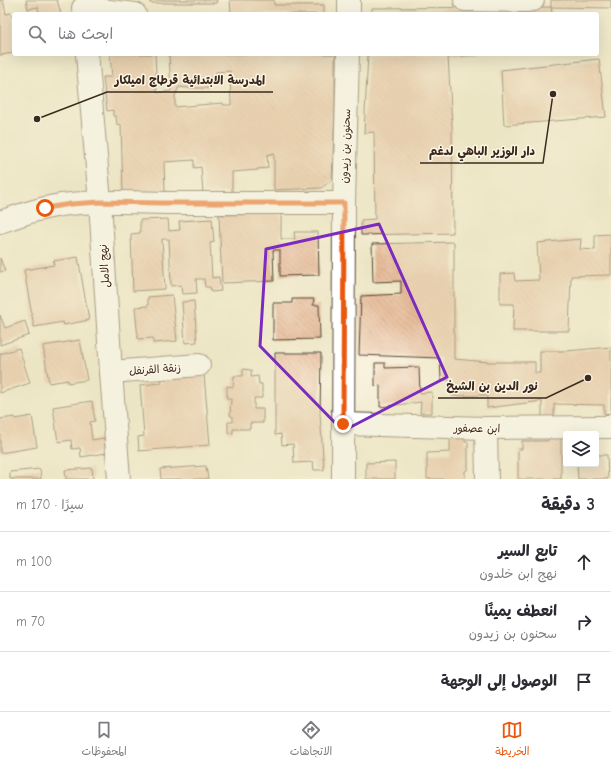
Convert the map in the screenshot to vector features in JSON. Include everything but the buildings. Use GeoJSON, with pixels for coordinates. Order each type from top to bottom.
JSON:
{"type":"FeatureCollection","features":[{"type":"Feature","properties":{"kind":"street"},"geometry":{"type":"LineString","coordinates":[[349,0],[349,12]]}},
{"type":"Feature","properties":{"kind":"street"},"geometry":{"type":"LineString","coordinates":[[465,0],[533,0]]}},
{"type":"Feature","properties":{"kind":"street"},"geometry":{"type":"LineString","coordinates":[[84,7],[120,12]]}},
{"type":"Feature","properties":{"kind":"street","name":"نهج الامل"},"geometry":{"type":"LineString","coordinates":[[88,56],[119,479]]}},
{"type":"Feature","properties":{"kind":"street","name":"سحنون بن زيدون"},"geometry":{"type":"LineString","coordinates":[[343,479],[344,203],[348,56]]}},
{"type":"Feature","properties":{"kind":"street"},"geometry":{"type":"LineString","coordinates":[[0,222],[20,214],[45,208],[100,202],[344,203]]}},
{"type":"Feature","properties":{"kind":"street","name":"زنقة القرنفل"},"geometry":{"type":"LineString","coordinates":[[111,372],[199,365]]}},
{"type":"Feature","properties":{"kind":"street","name":"ابن عصفور"},"geometry":{"type":"LineString","coordinates":[[343,424],[486,428],[611,426]]}},
{"type":"Feature","properties":{"kind":"street"},"geometry":{"type":"LineString","coordinates":[[486,428],[487,479]]}},
{"type":"Feature","properties":{"kind":"highlighted area"},"geometry":{"type":"Polygon","coordinates":[[[379,224],[447,377],[343,431],[260,346],[266,249],[379,224]]]}},
{"type":"Feature","properties":{"kind":"place","name":"دار الوزير الباهي لدغم"},"geometry":{"type":"Point","coordinates":[553,94]}},
{"type":"Feature","properties":{"kind":"place","name":"المدرسة الابتدائية قرطاج اميلكار"},"geometry":{"type":"Point","coordinates":[37,119]}},
{"type":"Feature","properties":{"kind":"place","name":"نور الدين بن الشيخ"},"geometry":{"type":"Point","coordinates":[588,378]}},
{"type":"Feature","properties":{"kind":"route"},"geometry":{"type":"LineString","coordinates":[[45,208],[100,202],[344,203],[343,424]]}}]}
